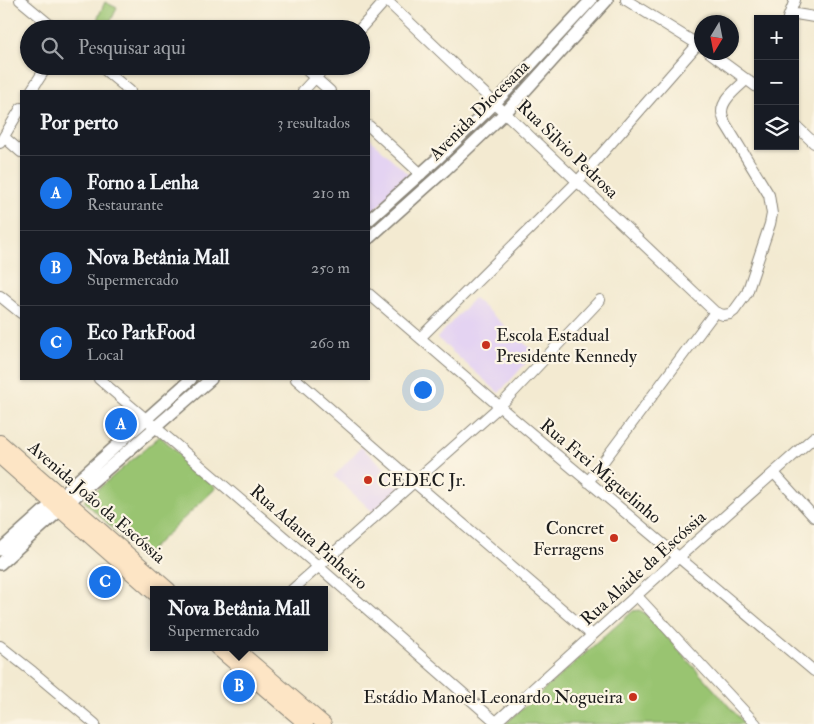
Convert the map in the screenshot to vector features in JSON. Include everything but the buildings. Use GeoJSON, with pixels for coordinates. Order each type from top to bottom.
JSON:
{"type":"FeatureCollection","features":[{"type":"Feature","properties":{"kind":"main road","name":"Avenida João da Escóssia"},"geometry":{"type":"LineString","coordinates":[[0,442],[150,589]]}},
{"type":"Feature","properties":{"kind":"main road","name":"Avenida João da Escóssia"},"geometry":{"type":"LineString","coordinates":[[0,457],[61,503],[164,586]]}},
{"type":"Feature","properties":{"kind":"main road"},"geometry":{"type":"LineString","coordinates":[[221,651],[306,724]]}},
{"type":"Feature","properties":{"kind":"main road"},"geometry":{"type":"LineString","coordinates":[[239,651],[324,724]]}},
{"type":"Feature","properties":{"kind":"street"},"geometry":{"type":"LineString","coordinates":[[20,0],[44,20]]}},
{"type":"Feature","properties":{"kind":"street"},"geometry":{"type":"LineString","coordinates":[[368,20],[386,0]]}},
{"type":"Feature","properties":{"kind":"street","name":"Rua Silvio Pedrosa"},"geometry":{"type":"LineString","coordinates":[[386,0],[496,102],[577,182],[715,312]]}},
{"type":"Feature","properties":{"kind":"street","name":"Avenida Diocesana"},"geometry":{"type":"LineString","coordinates":[[370,219],[421,174],[496,102],[591,0]]}},
{"type":"Feature","properties":{"kind":"street","name":"Avenida Diocesana"},"geometry":{"type":"LineString","coordinates":[[370,237],[446,170],[506,112],[607,0]]}},
{"type":"Feature","properties":{"kind":"street"},"geometry":{"type":"LineString","coordinates":[[626,0],[694,41]]}},
{"type":"Feature","properties":{"kind":"street"},"geometry":{"type":"LineString","coordinates":[[789,15],[795,0]]}},
{"type":"Feature","properties":{"kind":"street"},"geometry":{"type":"LineString","coordinates":[[799,17],[814,18]]}},
{"type":"Feature","properties":{"kind":"street"},"geometry":{"type":"LineString","coordinates":[[420,338],[577,182],[694,52]]}},
{"type":"Feature","properties":{"kind":"street"},"geometry":{"type":"LineString","coordinates":[[588,482],[715,312],[723,316],[730,314],[747,293],[770,224],[772,206],[769,196],[725,123],[722,114],[725,101],[754,83],[721,60]]}},
{"type":"Feature","properties":{"kind":"street"},"geometry":{"type":"LineString","coordinates":[[32,90],[41,75]]}},
{"type":"Feature","properties":{"kind":"street"},"geometry":{"type":"LineString","coordinates":[[111,75],[129,90]]}},
{"type":"Feature","properties":{"kind":"street"},"geometry":{"type":"LineString","coordinates":[[312,75],[329,90]]}},
{"type":"Feature","properties":{"kind":"street"},"geometry":{"type":"LineString","coordinates":[[304,90],[318,75]]}},
{"type":"Feature","properties":{"kind":"street"},"geometry":{"type":"LineString","coordinates":[[20,110],[2,140],[20,151]]}},
{"type":"Feature","properties":{"kind":"street"},"geometry":{"type":"LineString","coordinates":[[370,127],[421,174]]}},
{"type":"Feature","properties":{"kind":"street"},"geometry":{"type":"LineString","coordinates":[[799,128],[814,143]]}},
{"type":"Feature","properties":{"kind":"street"},"geometry":{"type":"LineString","coordinates":[[436,160],[446,170]]}},
{"type":"Feature","properties":{"kind":"street","name":"Rua Frei Miguelinho"},"geometry":{"type":"LineString","coordinates":[[370,295],[588,482],[814,671]]}},
{"type":"Feature","properties":{"kind":"street"},"geometry":{"type":"LineString","coordinates":[[0,296],[20,312]]}},
{"type":"Feature","properties":{"kind":"street"},"geometry":{"type":"LineString","coordinates":[[297,586],[500,406],[600,300]]}},
{"type":"Feature","properties":{"kind":"street","name":"Rua Adauta Pinheiro"},"geometry":{"type":"LineString","coordinates":[[101,380],[319,567],[495,723]]}},
{"type":"Feature","properties":{"kind":"street"},"geometry":{"type":"LineString","coordinates":[[0,564],[147,418],[190,380]]}},
{"type":"Feature","properties":{"kind":"street"},"geometry":{"type":"LineString","coordinates":[[0,550],[61,503],[210,380]]}},
{"type":"Feature","properties":{"kind":"street"},"geometry":{"type":"LineString","coordinates":[[297,380],[592,635]]}},
{"type":"Feature","properties":{"kind":"street","name":"Rua Alaide da Escóssia"},"geometry":{"type":"LineString","coordinates":[[495,723],[814,437]]}},
{"type":"Feature","properties":{"kind":"street"},"geometry":{"type":"LineString","coordinates":[[774,473],[814,517]]}},
{"type":"Feature","properties":{"kind":"street"},"geometry":{"type":"LineString","coordinates":[[636,595],[756,724]]}},
{"type":"Feature","properties":{"kind":"street"},"geometry":{"type":"LineString","coordinates":[[0,646],[96,724]]}},
{"type":"Feature","properties":{"kind":"shaded area"},"geometry":{"type":"Polygon","coordinates":[[[370,139],[410,176],[370,213],[370,139]]]}},
{"type":"Feature","properties":{"kind":"shaded area","name":"Escola Estadual Presidente Kennedy"},"geometry":{"type":"Polygon","coordinates":[[[474,298],[535,353],[499,393],[437,338],[474,298]]]}},
{"type":"Feature","properties":{"kind":"shaded area","name":"CEDEC Jr."},"geometry":{"type":"Polygon","coordinates":[[[361,447],[403,484],[373,512],[334,476],[361,447]]]}},
{"type":"Feature","properties":{"kind":"green space"},"geometry":{"type":"Polygon","coordinates":[[[105,2],[117,8],[111,20],[97,20],[105,2]]]}},
{"type":"Feature","properties":{"kind":"green space"},"geometry":{"type":"Polygon","coordinates":[[[160,436],[216,488],[143,557],[84,501],[160,436]]]}},
{"type":"Feature","properties":{"kind":"green space"},"geometry":{"type":"Polygon","coordinates":[[[639,610],[645,613],[745,724],[505,724],[633,611],[639,610]]]}},
{"type":"Feature","properties":{"kind":"place","name":"Escola Estadual Presidente Kennedy"},"geometry":{"type":"Point","coordinates":[486,345]}},
{"type":"Feature","properties":{"kind":"place","name":"Forno a Lenha"},"geometry":{"type":"Point","coordinates":[121,424]}},
{"type":"Feature","properties":{"kind":"place","name":"CEDEC Jr."},"geometry":{"type":"Point","coordinates":[368,480]}},
{"type":"Feature","properties":{"kind":"place","name":"Concret Ferragens"},"geometry":{"type":"Point","coordinates":[614,538]}},
{"type":"Feature","properties":{"kind":"place","name":"Eco ParkFood"},"geometry":{"type":"Point","coordinates":[105,582]}},
{"type":"Feature","properties":{"kind":"place","name":"Nova Betânia Mall"},"geometry":{"type":"Point","coordinates":[239,686]}},
{"type":"Feature","properties":{"kind":"place","name":"Estádio Manoel Leonardo Nogueira"},"geometry":{"type":"Point","coordinates":[633,697]}}]}
